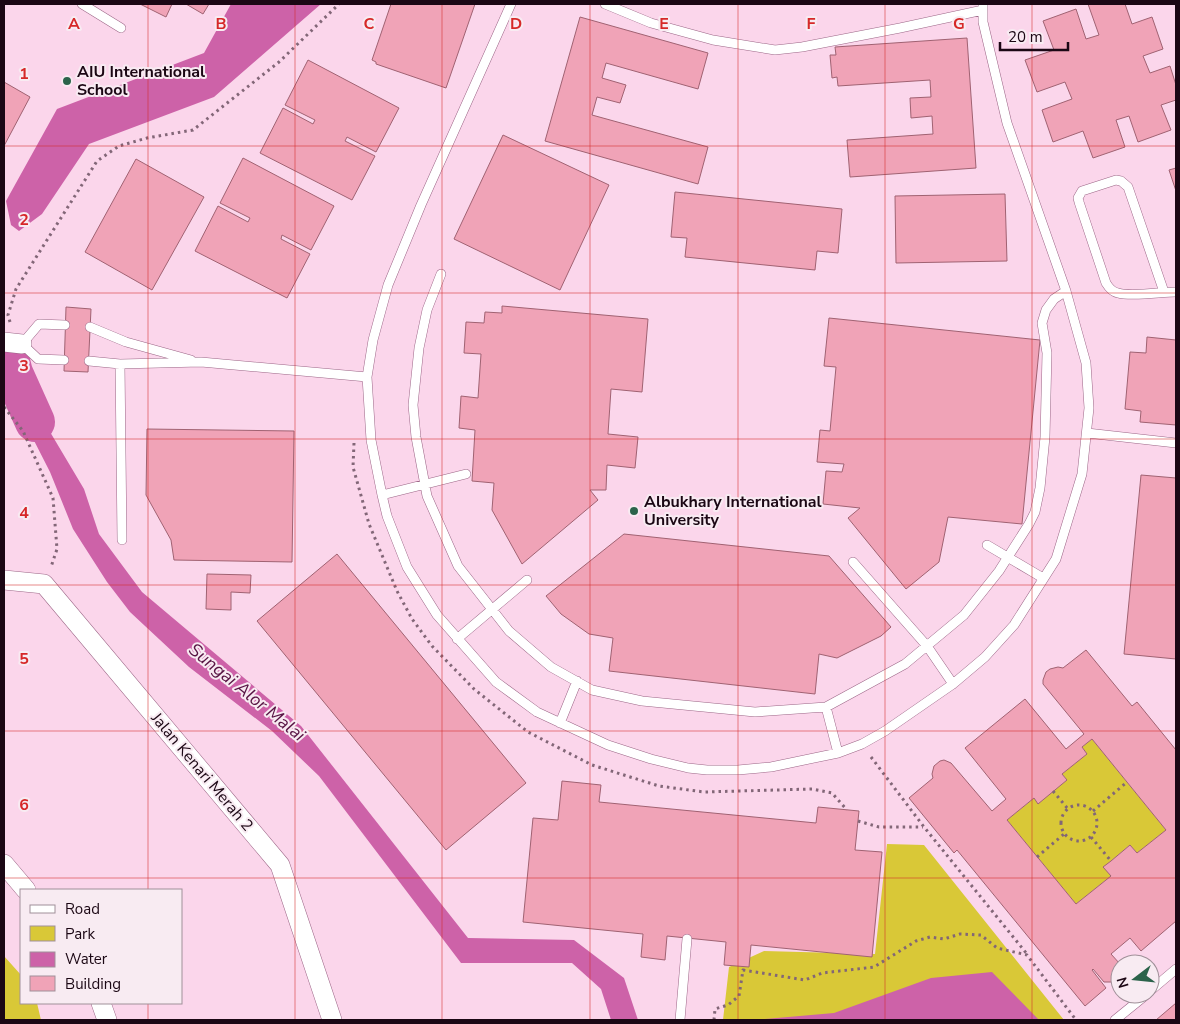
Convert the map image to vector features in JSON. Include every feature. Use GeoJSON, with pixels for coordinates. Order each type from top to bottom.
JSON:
{"type":"FeatureCollection","features":[{"type":"Feature","properties":{"kind":"street"},"geometry":{"type":"LineString","coordinates":[[4,580],[44,584]]}},
{"type":"Feature","properties":{"kind":"street","name":"Jalan Kenari Merah 2"},"geometry":{"type":"LineString","coordinates":[[44,584],[280,865],[332,1020]]}},
{"type":"Feature","properties":{"kind":"street"},"geometry":{"type":"LineString","coordinates":[[4,864],[25,889]]}},
{"type":"Feature","properties":{"kind":"street"},"geometry":{"type":"LineString","coordinates":[[101,1004],[107,1020]]}},
{"type":"Feature","properties":{"kind":"lane"},"geometry":{"type":"LineString","coordinates":[[82,4],[121,28]]}},
{"type":"Feature","properties":{"kind":"lane"},"geometry":{"type":"LineString","coordinates":[[511,4],[421,205],[388,285],[373,340],[368,377],[371,440],[387,516],[407,567],[437,615],[496,682],[537,712],[608,745],[651,759],[688,768],[707,770],[771,767],[838,753],[862,744],[885,732],[953,684],[985,658],[1014,625],[1056,559],[1082,474],[1089,408],[1086,363],[1066,291],[1007,123],[983,22],[983,7],[900,28],[802,47],[775,50],[714,40],[651,23],[605,4]]}},
{"type":"Feature","properties":{"kind":"lane"},"geometry":{"type":"LineString","coordinates":[[1164,292],[1128,187],[1121,181],[1116,180],[1082,191],[1078,198],[1079,202],[1106,283],[1110,289],[1121,294],[1176,292]]}},
{"type":"Feature","properties":{"kind":"lane"},"geometry":{"type":"LineString","coordinates":[[441,274],[427,310],[419,348],[413,405],[416,437],[427,496],[458,566],[508,631],[551,667],[592,690],[642,701],[755,712],[826,707],[905,664],[964,615],[999,571],[1035,512],[1040,488],[1044,437],[1047,353],[1042,323],[1050,304],[1066,291]]}},
{"type":"Feature","properties":{"kind":"lane"},"geometry":{"type":"LineString","coordinates":[[64,360],[38,359],[14,344],[39,324],[65,325]]}},
{"type":"Feature","properties":{"kind":"lane"},"geometry":{"type":"LineString","coordinates":[[90,327],[126,342],[201,362]]}},
{"type":"Feature","properties":{"kind":"lane"},"geometry":{"type":"LineString","coordinates":[[89,361],[120,364],[201,362],[368,377]]}},
{"type":"Feature","properties":{"kind":"lane"},"geometry":{"type":"LineString","coordinates":[[120,364],[122,540]]}},
{"type":"Feature","properties":{"kind":"lane"},"geometry":{"type":"LineString","coordinates":[[1087,433],[1176,443]]}},
{"type":"Feature","properties":{"kind":"lane"},"geometry":{"type":"LineString","coordinates":[[382,495],[466,474]]}},
{"type":"Feature","properties":{"kind":"lane"},"geometry":{"type":"LineString","coordinates":[[987,545],[1043,578]]}},
{"type":"Feature","properties":{"kind":"lane"},"geometry":{"type":"LineString","coordinates":[[854,562],[926,646],[953,684]]}},
{"type":"Feature","properties":{"kind":"lane"},"geometry":{"type":"LineString","coordinates":[[457,639],[527,580]]}},
{"type":"Feature","properties":{"kind":"lane"},"geometry":{"type":"LineString","coordinates":[[560,723],[577,681]]}},
{"type":"Feature","properties":{"kind":"lane"},"geometry":{"type":"LineString","coordinates":[[826,707],[838,753]]}},
{"type":"Feature","properties":{"kind":"lane"},"geometry":{"type":"LineString","coordinates":[[680,1020],[687,940]]}},
{"type":"Feature","properties":{"kind":"lane"},"geometry":{"type":"LineString","coordinates":[[1160,983],[1176,969]]}},
{"type":"Feature","properties":{"kind":"lane"},"geometry":{"type":"LineString","coordinates":[[1115,1020],[1134,1004]]}},
{"type":"Feature","properties":{"kind":"path"},"geometry":{"type":"LineString","coordinates":[[14,344],[8,315],[16,289],[98,161],[119,146],[147,138],[193,130],[279,62],[339,4]]}},
{"type":"Feature","properties":{"kind":"path"},"geometry":{"type":"LineString","coordinates":[[4,407],[22,431],[53,498],[57,549],[44,584]]}},
{"type":"Feature","properties":{"kind":"path"},"geometry":{"type":"LineString","coordinates":[[862,744],[924,827],[1027,955],[1076,1020]]}},
{"type":"Feature","properties":{"kind":"path"},"geometry":{"type":"LineString","coordinates":[[1093,811],[1127,782]]}},
{"type":"Feature","properties":{"kind":"path"},"geometry":{"type":"LineString","coordinates":[[1053,791],[1068,809]]}},
{"type":"Feature","properties":{"kind":"path"},"geometry":{"type":"LineString","coordinates":[[1084,805],[1093,811],[1098,821],[1095,832],[1091,837],[1080,842],[1074,841],[1064,834],[1061,823],[1068,809],[1084,805]]}},
{"type":"Feature","properties":{"kind":"path"},"geometry":{"type":"LineString","coordinates":[[858,821],[879,827],[924,827]]}},
{"type":"Feature","properties":{"kind":"path"},"geometry":{"type":"LineString","coordinates":[[1037,857],[1064,834]]}},
{"type":"Feature","properties":{"kind":"path"},"geometry":{"type":"LineString","coordinates":[[1091,837],[1110,861]]}},
{"type":"Feature","properties":{"kind":"path"},"geometry":{"type":"LineString","coordinates":[[714,1020],[714,1010],[728,1006],[739,996],[743,970],[806,980],[822,973],[874,967],[916,941],[930,937],[944,939],[960,934],[981,935],[997,948],[1027,955]]}},
{"type":"Feature","properties":{"kind":"green space"},"geometry":{"type":"Polygon","coordinates":[[[1092,739],[1166,830],[1137,853],[1130,845],[1104,867],[1111,876],[1076,904],[1007,820],[1034,798],[1038,803],[1067,780],[1062,774],[1087,754],[1082,747],[1092,739]]]}},
{"type":"Feature","properties":{"kind":"green space"},"geometry":{"type":"Polygon","coordinates":[[[887,844],[924,845],[1064,1020],[723,1020],[729,967],[764,951],[875,954],[887,844]]]}},
{"type":"Feature","properties":{"kind":"green space"},"geometry":{"type":"Polygon","coordinates":[[[4,956],[20,974],[20,1004],[37,1004],[41,1020],[4,1020],[4,956]]]}},
{"type":"Feature","properties":{"kind":"water"},"geometry":{"type":"Polygon","coordinates":[[[231,4],[321,4],[214,97],[89,144],[42,214],[19,231],[11,225],[6,201],[57,109],[204,53],[231,4]]]}},
{"type":"Feature","properties":{"kind":"water"},"geometry":{"type":"Polygon","coordinates":[[[24,369],[34,405],[84,489],[99,534],[142,592],[301,726],[468,938],[574,940],[624,978],[638,1020],[611,1020],[601,989],[572,963],[461,963],[319,776],[272,731],[189,667],[130,612],[107,582],[73,529],[50,472],[23,419],[4,393],[4,376],[24,369]]]}},
{"type":"Feature","properties":{"kind":"water"},"geometry":{"type":"Polygon","coordinates":[[[992,972],[1039,1020],[754,1020],[834,1013],[931,978],[992,972]]]}},
{"type":"Feature","properties":{"kind":"building"},"geometry":{"type":"Polygon","coordinates":[[[140,4],[172,4],[166,17],[140,4]]]}},
{"type":"Feature","properties":{"kind":"building"},"geometry":{"type":"Polygon","coordinates":[[[186,4],[209,4],[203,14],[186,4]]]}},
{"type":"Feature","properties":{"kind":"building"},"geometry":{"type":"Polygon","coordinates":[[[391,4],[475,4],[446,88],[376,64],[372,60],[391,4]]]}},
{"type":"Feature","properties":{"kind":"building"},"geometry":{"type":"Polygon","coordinates":[[[1088,4],[1125,4],[1132,24],[1152,17],[1163,49],[1143,56],[1150,73],[1170,66],[1176,85],[1176,100],[1161,105],[1171,130],[1138,142],[1129,116],[1116,120],[1125,147],[1093,158],[1083,131],[1053,142],[1042,110],[1072,99],[1065,82],[1037,92],[1025,60],[1054,50],[1043,21],[1076,9],[1086,39],[1099,35],[1088,4]]]}},
{"type":"Feature","properties":{"kind":"building"},"geometry":{"type":"Polygon","coordinates":[[[580,17],[708,53],[698,89],[606,63],[602,78],[626,85],[620,103],[597,97],[592,115],[708,147],[698,184],[545,141],[580,17]]]}},
{"type":"Feature","properties":{"kind":"building"},"geometry":{"type":"Polygon","coordinates":[[[967,38],[976,168],[850,177],[847,140],[933,134],[932,116],[911,118],[910,98],[931,97],[930,80],[838,86],[837,77],[832,78],[830,55],[836,55],[835,47],[967,38]]]}},
{"type":"Feature","properties":{"kind":"building"},"geometry":{"type":"Polygon","coordinates":[[[308,60],[399,108],[376,152],[347,137],[345,141],[375,156],[352,200],[260,153],[283,108],[313,124],[315,120],[285,105],[308,60]]]}},
{"type":"Feature","properties":{"kind":"building"},"geometry":{"type":"Polygon","coordinates":[[[4,82],[30,97],[4,146],[4,82]]]}},
{"type":"Feature","properties":{"kind":"building"},"geometry":{"type":"Polygon","coordinates":[[[503,135],[609,185],[560,290],[454,239],[503,135]]]}},
{"type":"Feature","properties":{"kind":"building"},"geometry":{"type":"Polygon","coordinates":[[[243,158],[334,206],[311,250],[282,235],[281,239],[310,254],[287,298],[195,251],[218,206],[248,222],[250,218],[220,203],[243,158]]]}},
{"type":"Feature","properties":{"kind":"building"},"geometry":{"type":"Polygon","coordinates":[[[136,159],[204,197],[152,290],[85,252],[136,159]]]}},
{"type":"Feature","properties":{"kind":"building"},"geometry":{"type":"Polygon","coordinates":[[[1176,168],[1176,191],[1169,170],[1176,168]]]}},
{"type":"Feature","properties":{"kind":"building"},"geometry":{"type":"Polygon","coordinates":[[[675,192],[842,209],[838,253],[817,251],[815,270],[685,257],[687,238],[671,237],[675,192]]]}},
{"type":"Feature","properties":{"kind":"building"},"geometry":{"type":"Polygon","coordinates":[[[1005,194],[1007,261],[896,263],[895,196],[1005,194]]]}},
{"type":"Feature","properties":{"kind":"building"},"geometry":{"type":"Polygon","coordinates":[[[502,306],[648,319],[642,392],[611,389],[608,434],[638,437],[635,468],[607,465],[606,490],[590,490],[598,500],[522,564],[492,510],[494,483],[472,481],[475,430],[459,428],[461,396],[478,398],[481,354],[464,353],[466,322],[484,323],[485,312],[502,313],[502,306]]]}},
{"type":"Feature","properties":{"kind":"building"},"geometry":{"type":"Polygon","coordinates":[[[66,307],[91,309],[88,372],[64,371],[66,307]]]}},
{"type":"Feature","properties":{"kind":"building"},"geometry":{"type":"Polygon","coordinates":[[[829,318],[1040,340],[1022,524],[948,517],[939,562],[906,589],[848,518],[860,508],[823,504],[826,471],[842,472],[844,464],[817,462],[820,430],[830,431],[836,367],[824,366],[829,318]]]}},
{"type":"Feature","properties":{"kind":"building"},"geometry":{"type":"Polygon","coordinates":[[[1147,337],[1176,340],[1176,425],[1140,422],[1141,411],[1125,409],[1130,352],[1146,353],[1147,337]]]}},
{"type":"Feature","properties":{"kind":"building"},"geometry":{"type":"Polygon","coordinates":[[[147,429],[294,431],[292,562],[174,560],[171,540],[146,495],[147,429]]]}},
{"type":"Feature","properties":{"kind":"building"},"geometry":{"type":"Polygon","coordinates":[[[1141,475],[1176,478],[1176,659],[1124,654],[1141,475]]]}},
{"type":"Feature","properties":{"kind":"building"},"geometry":{"type":"Polygon","coordinates":[[[624,534],[829,556],[891,627],[881,636],[837,658],[819,654],[815,694],[609,671],[613,638],[589,634],[561,614],[546,596],[624,534]]]}},
{"type":"Feature","properties":{"kind":"building"},"geometry":{"type":"Polygon","coordinates":[[[337,554],[526,783],[446,850],[257,621],[337,554]]]}},
{"type":"Feature","properties":{"kind":"building"},"geometry":{"type":"Polygon","coordinates":[[[207,574],[251,575],[250,593],[231,592],[231,610],[206,609],[207,574]]]}},
{"type":"Feature","properties":{"kind":"building"},"geometry":{"type":"Polygon","coordinates":[[[1086,650],[1132,706],[1137,702],[1176,750],[1176,921],[1141,951],[1130,938],[1110,954],[1110,982],[1104,982],[1093,969],[1106,988],[1085,1006],[957,850],[954,853],[909,798],[933,778],[934,766],[944,760],[951,763],[992,811],[1006,799],[965,748],[1025,699],[1066,749],[1084,734],[1043,684],[1046,672],[1058,667],[1063,668],[1086,650]],[[1092,739],[1082,747],[1087,754],[1062,774],[1067,780],[1038,804],[1034,798],[1007,820],[1076,904],[1111,876],[1103,867],[1130,845],[1137,853],[1166,830],[1092,739]]]}},
{"type":"Feature","properties":{"kind":"building"},"geometry":{"type":"Polygon","coordinates":[[[562,781],[601,785],[599,802],[816,823],[818,807],[859,811],[855,850],[882,852],[872,957],[751,945],[749,967],[724,965],[726,942],[667,936],[665,960],[641,957],[643,934],[523,922],[533,818],[558,820],[562,781]]]}},
{"type":"Feature","properties":{"kind":"building"},"geometry":{"type":"Polygon","coordinates":[[[1176,1003],[1176,1020],[1156,1020],[1176,1003]]]}},
{"type":"Feature","properties":{"kind":"waterway","name":"Sungai Alor Malai"},"geometry":{"type":"LineString","coordinates":[[10,361],[13,373],[35,422]]}},
{"type":"Feature","properties":{"kind":"place","name":"AIU International School"},"geometry":{"type":"Point","coordinates":[67,81]}},
{"type":"Feature","properties":{"kind":"place","name":"Albukhary International University"},"geometry":{"type":"Point","coordinates":[634,511]}}]}
